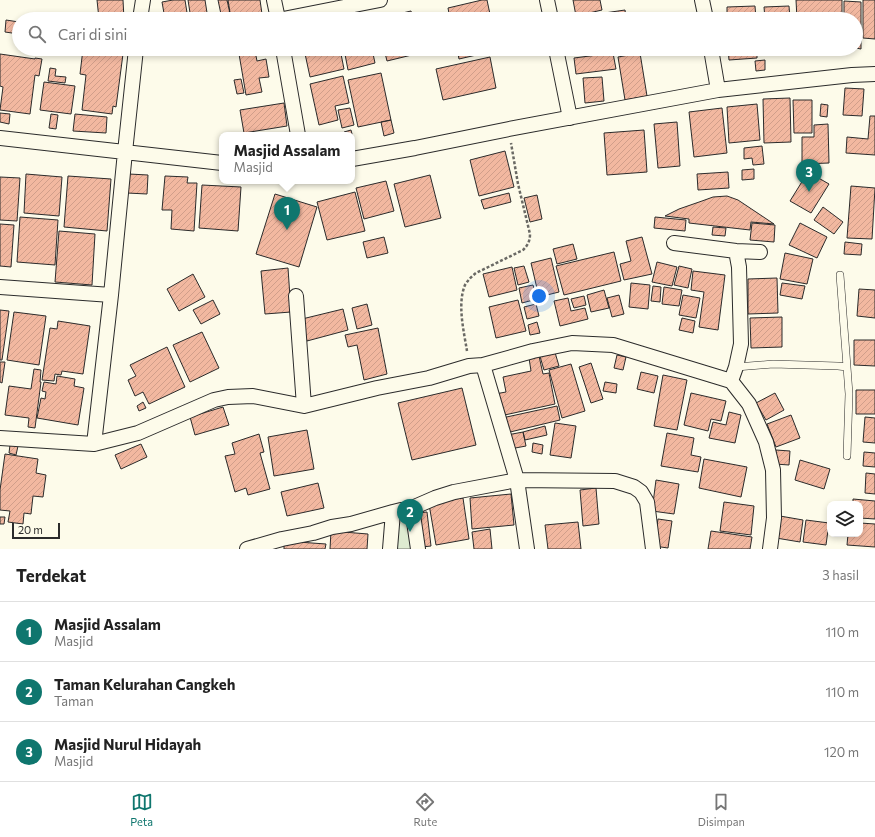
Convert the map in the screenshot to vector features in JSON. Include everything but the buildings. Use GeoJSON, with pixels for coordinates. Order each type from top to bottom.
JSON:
{"type":"FeatureCollection","features":[{"type":"Feature","properties":{"kind":"street"},"geometry":{"type":"LineString","coordinates":[[141,12],[143,0]]}},
{"type":"Feature","properties":{"kind":"street"},"geometry":{"type":"LineString","coordinates":[[274,0],[277,12]]}},
{"type":"Feature","properties":{"kind":"street"},"geometry":{"type":"LineString","coordinates":[[319,12],[380,0]]}},
{"type":"Feature","properties":{"kind":"street"},"geometry":{"type":"LineString","coordinates":[[547,0],[550,12]]}},
{"type":"Feature","properties":{"kind":"street"},"geometry":{"type":"LineString","coordinates":[[702,0],[705,12]]}},
{"type":"Feature","properties":{"kind":"street"},"geometry":{"type":"LineString","coordinates":[[94,444],[135,56]]}},
{"type":"Feature","properties":{"kind":"street"},"geometry":{"type":"LineString","coordinates":[[284,56],[297,132]]}},
{"type":"Feature","properties":{"kind":"street"},"geometry":{"type":"LineString","coordinates":[[557,56],[570,118]]}},
{"type":"Feature","properties":{"kind":"street"},"geometry":{"type":"LineString","coordinates":[[712,56],[718,90]]}},
{"type":"Feature","properties":{"kind":"street"},"geometry":{"type":"LineString","coordinates":[[355,158],[718,90],[852,75],[875,74]]}},
{"type":"Feature","properties":{"kind":"street"},"geometry":{"type":"LineString","coordinates":[[0,138],[219,163]]}},
{"type":"Feature","properties":{"kind":"street"},"geometry":{"type":"LineString","coordinates":[[674,243],[736,251],[760,252]]}},
{"type":"Feature","properties":{"kind":"street"},"geometry":{"type":"LineString","coordinates":[[731,381],[741,344],[739,267],[736,251]]}},
{"type":"Feature","properties":{"kind":"street"},"geometry":{"type":"LineString","coordinates":[[0,287],[111,295]]}},
{"type":"Feature","properties":{"kind":"street"},"geometry":{"type":"LineString","coordinates":[[296,296],[304,406]]}},
{"type":"Feature","properties":{"kind":"street"},"geometry":{"type":"LineString","coordinates":[[0,438],[94,444],[138,433],[214,400],[228,397],[253,396],[304,406],[572,343],[613,345],[731,381],[749,404],[766,442],[773,470],[774,518],[770,549]]}},
{"type":"Feature","properties":{"kind":"street"},"geometry":{"type":"LineString","coordinates":[[483,365],[517,480],[527,549]]}},
{"type":"Feature","properties":{"kind":"street"},"geometry":{"type":"LineString","coordinates":[[247,549],[270,546],[282,539],[351,524],[412,508],[454,492],[517,480],[615,481],[634,487],[641,492],[647,502],[653,549]]}},
{"type":"Feature","properties":{"kind":"street"},"geometry":{"type":"LineString","coordinates":[[412,508],[418,549]]}},
{"type":"Feature","properties":{"kind":"street"},"geometry":{"type":"LineString","coordinates":[[390,549],[393,512]]}},
{"type":"Feature","properties":{"kind":"lane"},"geometry":{"type":"LineString","coordinates":[[840,275],[849,394],[848,456]]}},
{"type":"Feature","properties":{"kind":"lane"},"geometry":{"type":"LineString","coordinates":[[736,367],[772,364],[847,367]]}},
{"type":"Feature","properties":{"kind":"path"},"geometry":{"type":"LineString","coordinates":[[469,366],[462,310],[462,302],[466,284],[471,277],[476,274],[523,250],[527,246],[530,239],[518,184],[509,129]]}},
{"type":"Feature","properties":{"kind":"green space"},"geometry":{"type":"Polygon","coordinates":[[[423,505],[425,549],[394,549],[397,516],[423,505]]]}},
{"type":"Feature","properties":{"kind":"place","name":"Masjid Nurul Hidayah"},"geometry":{"type":"Point","coordinates":[809,192]}},
{"type":"Feature","properties":{"kind":"place","name":"Masjid Assalam"},"geometry":{"type":"Point","coordinates":[287,230]}},
{"type":"Feature","properties":{"kind":"place","name":"Taman Kelurahan Cangkeh"},"geometry":{"type":"Point","coordinates":[410,532]}}]}
